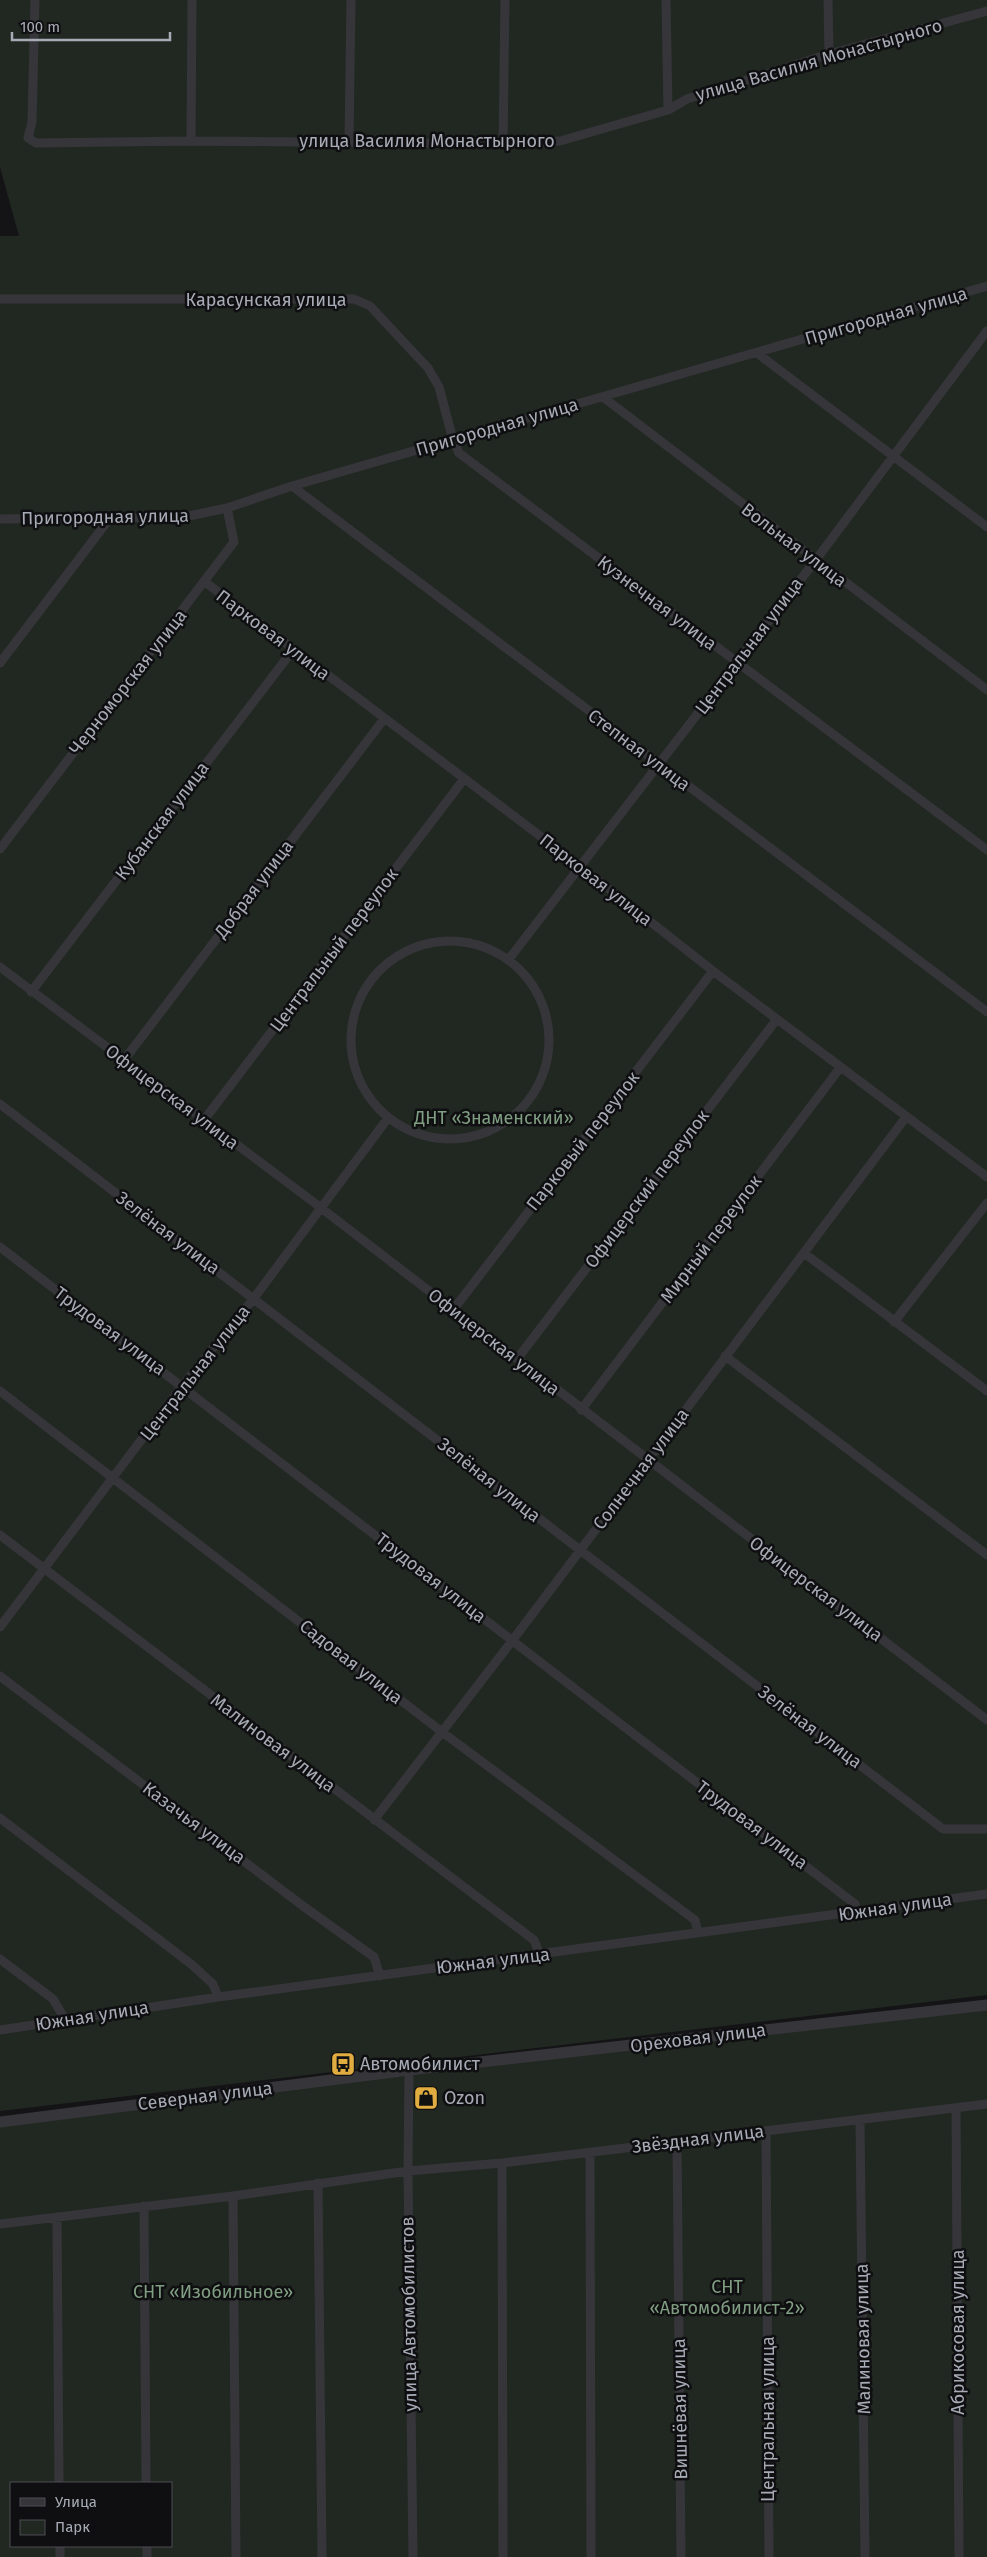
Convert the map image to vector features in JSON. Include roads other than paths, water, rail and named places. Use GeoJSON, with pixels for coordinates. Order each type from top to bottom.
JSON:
{"type":"FeatureCollection","features":[{"type":"Feature","properties":{"kind":"street","name":"улица Василия Монастырного"},"geometry":{"type":"LineString","coordinates":[[34,0],[32,122],[28,138],[36,143],[349,141],[503,144],[560,141],[668,110],[687,99],[829,54],[987,12]]}},
{"type":"Feature","properties":{"kind":"street"},"geometry":{"type":"LineString","coordinates":[[191,141],[192,0]]}},
{"type":"Feature","properties":{"kind":"street"},"geometry":{"type":"LineString","coordinates":[[349,141],[351,0]]}},
{"type":"Feature","properties":{"kind":"street"},"geometry":{"type":"LineString","coordinates":[[503,144],[505,0]]}},
{"type":"Feature","properties":{"kind":"street"},"geometry":{"type":"LineString","coordinates":[[666,0],[668,110]]}},
{"type":"Feature","properties":{"kind":"street"},"geometry":{"type":"LineString","coordinates":[[828,0],[829,54]]}},
{"type":"Feature","properties":{"kind":"street","name":"Пригородная улица"},"geometry":{"type":"LineString","coordinates":[[0,518],[184,517],[227,508],[292,486],[987,286]]}},
{"type":"Feature","properties":{"kind":"street","name":"Карасунская улица"},"geometry":{"type":"LineString","coordinates":[[0,299],[354,299],[370,306],[428,368],[439,387],[452,440]]}},
{"type":"Feature","properties":{"kind":"street","name":"Центральная улица"},"geometry":{"type":"LineString","coordinates":[[509,959],[815,561],[987,330]]}},
{"type":"Feature","properties":{"kind":"street"},"geometry":{"type":"LineString","coordinates":[[757,353],[893,458],[987,527]]}},
{"type":"Feature","properties":{"kind":"street","name":"Вольная улица"},"geometry":{"type":"LineString","coordinates":[[603,397],[815,561],[987,690]]}},
{"type":"Feature","properties":{"kind":"street","name":"Кузнечная улица"},"geometry":{"type":"LineString","coordinates":[[452,440],[459,453],[987,850]]}},
{"type":"Feature","properties":{"kind":"street","name":"Степная улица"},"geometry":{"type":"LineString","coordinates":[[292,486],[987,1012]]}},
{"type":"Feature","properties":{"kind":"street","name":"Черноморская улица"},"geometry":{"type":"LineString","coordinates":[[0,849],[234,542],[227,508]]}},
{"type":"Feature","properties":{"kind":"street"},"geometry":{"type":"LineString","coordinates":[[0,663],[110,518]]}},
{"type":"Feature","properties":{"kind":"street","name":"Парковая улица"},"geometry":{"type":"LineString","coordinates":[[205,582],[581,866],[713,971],[840,1068],[987,1177]]}},
{"type":"Feature","properties":{"kind":"street","name":"Кубанская улица"},"geometry":{"type":"LineString","coordinates":[[31,992],[293,650]]}},
{"type":"Feature","properties":{"kind":"street","name":"Добрая улица"},"geometry":{"type":"LineString","coordinates":[[124,1060],[384,719]]}},
{"type":"Feature","properties":{"kind":"street","name":"Центральный переулок"},"geometry":{"type":"LineString","coordinates":[[204,1120],[464,779]]}},
{"type":"Feature","properties":{"kind":"street"},"geometry":{"type":"LineString","coordinates":[[438,941],[470,942],[500,953],[509,959],[535,987],[547,1015],[550,1044],[544,1074],[530,1100],[509,1120],[492,1130],[483,1134],[454,1139],[425,1136],[388,1118],[362,1086],[352,1056],[352,1024],[362,994],[381,969],[407,950],[438,941]]}},
{"type":"Feature","properties":{"kind":"street","name":"Офицерская улица"},"geometry":{"type":"LineString","coordinates":[[0,967],[320,1208],[987,1720]]}},
{"type":"Feature","properties":{"kind":"street","name":"Парковый переулок"},"geometry":{"type":"LineString","coordinates":[[452,1310],[713,971]]}},
{"type":"Feature","properties":{"kind":"street","name":"Офицерский переулок"},"geometry":{"type":"LineString","coordinates":[[517,1359],[777,1019]]}},
{"type":"Feature","properties":{"kind":"street","name":"Мирный переулок"},"geometry":{"type":"LineString","coordinates":[[582,1410],[840,1068]]}},
{"type":"Feature","properties":{"kind":"street","name":"Зелёная улица"},"geometry":{"type":"LineString","coordinates":[[0,1104],[943,1829],[987,1829]]}},
{"type":"Feature","properties":{"kind":"street","name":"Солнечная улица"},"geometry":{"type":"LineString","coordinates":[[374,1820],[512,1641],[906,1117]]}},
{"type":"Feature","properties":{"kind":"street","name":"Центральная улица"},"geometry":{"type":"LineString","coordinates":[[0,1627],[182,1386],[254,1298],[388,1118]]}},
{"type":"Feature","properties":{"kind":"street"},"geometry":{"type":"LineString","coordinates":[[894,1322],[987,1204]]}},
{"type":"Feature","properties":{"kind":"street","name":"Трудовая улица"},"geometry":{"type":"LineString","coordinates":[[0,1247],[855,1904],[857,1912]]}},
{"type":"Feature","properties":{"kind":"street"},"geometry":{"type":"LineString","coordinates":[[804,1253],[987,1391]]}},
{"type":"Feature","properties":{"kind":"street"},"geometry":{"type":"LineString","coordinates":[[725,1356],[987,1555]]}},
{"type":"Feature","properties":{"kind":"street","name":"Садовая улица"},"geometry":{"type":"LineString","coordinates":[[0,1391],[442,1732],[695,1920],[698,1934]]}},
{"type":"Feature","properties":{"kind":"street","name":"Малиновая улица"},"geometry":{"type":"LineString","coordinates":[[0,1534],[534,1940],[540,1955]]}},
{"type":"Feature","properties":{"kind":"street","name":"Казачья улица"},"geometry":{"type":"LineString","coordinates":[[0,1676],[303,1906],[374,1957],[380,1976]]}},
{"type":"Feature","properties":{"kind":"street"},"geometry":{"type":"LineString","coordinates":[[0,1818],[191,1964],[213,1984],[218,1996]]}},
{"type":"Feature","properties":{"kind":"street","name":"Южная улица"},"geometry":{"type":"LineString","coordinates":[[0,2030],[218,1996],[540,1955],[987,1894]]}},
{"type":"Feature","properties":{"kind":"street"},"geometry":{"type":"LineString","coordinates":[[0,1959],[54,1999],[66,2021]]}},
{"type":"Feature","properties":{"kind":"street","name":"Ореховая улица"},"geometry":{"type":"LineString","coordinates":[[409,2070],[987,2005]]}},
{"type":"Feature","properties":{"kind":"street","name":"Северная улица"},"geometry":{"type":"LineString","coordinates":[[0,2122],[409,2070]]}},
{"type":"Feature","properties":{"kind":"street","name":"улица Автомобилистов"},"geometry":{"type":"LineString","coordinates":[[409,2070],[408,2171],[412,2557]]}},
{"type":"Feature","properties":{"kind":"street","name":"Звёздная улица"},"geometry":{"type":"LineString","coordinates":[[0,2224],[233,2196],[408,2171],[502,2163],[860,2121],[987,2104]]}},
{"type":"Feature","properties":{"kind":"street","name":"Абрикосовая улица"},"geometry":{"type":"LineString","coordinates":[[956,2108],[959,2557]]}},
{"type":"Feature","properties":{"kind":"street","name":"Малиновая улица"},"geometry":{"type":"LineString","coordinates":[[860,2121],[865,2557]]}},
{"type":"Feature","properties":{"kind":"street","name":"Центральная улица"},"geometry":{"type":"LineString","coordinates":[[766,2131],[768,2557]]}},
{"type":"Feature","properties":{"kind":"street","name":"Вишнёвая улица"},"geometry":{"type":"LineString","coordinates":[[677,2142],[681,2557]]}},
{"type":"Feature","properties":{"kind":"street"},"geometry":{"type":"LineString","coordinates":[[590,2152],[591,2557]]}},
{"type":"Feature","properties":{"kind":"street"},"geometry":{"type":"LineString","coordinates":[[502,2163],[503,2557]]}},
{"type":"Feature","properties":{"kind":"street"},"geometry":{"type":"LineString","coordinates":[[318,2184],[322,2557]]}},
{"type":"Feature","properties":{"kind":"street"},"geometry":{"type":"LineString","coordinates":[[233,2196],[236,2557]]}},
{"type":"Feature","properties":{"kind":"street"},"geometry":{"type":"LineString","coordinates":[[144,2206],[146,2482]]}},
{"type":"Feature","properties":{"kind":"street"},"geometry":{"type":"LineString","coordinates":[[58,2217],[59,2482]]}},
{"type":"Feature","properties":{"kind":"place","name":"Автомобилист"},"geometry":{"type":"Point","coordinates":[343,2064]}},
{"type":"Feature","properties":{"kind":"place","name":"Ozon"},"geometry":{"type":"Point","coordinates":[426,2098]}},
{"type":"Feature","properties":{"kind":"park label","name":"ДНТ «Знаменский»"},"geometry":{"type":"Point","coordinates":[494,1118]}},
{"type":"Feature","properties":{"kind":"park label","name":"СНТ «Изобильное»"},"geometry":{"type":"Point","coordinates":[213,2292]}},
{"type":"Feature","properties":{"kind":"park label","name":"СНТ «Автомобилист-2»"},"geometry":{"type":"Point","coordinates":[727,2297]}}]}
